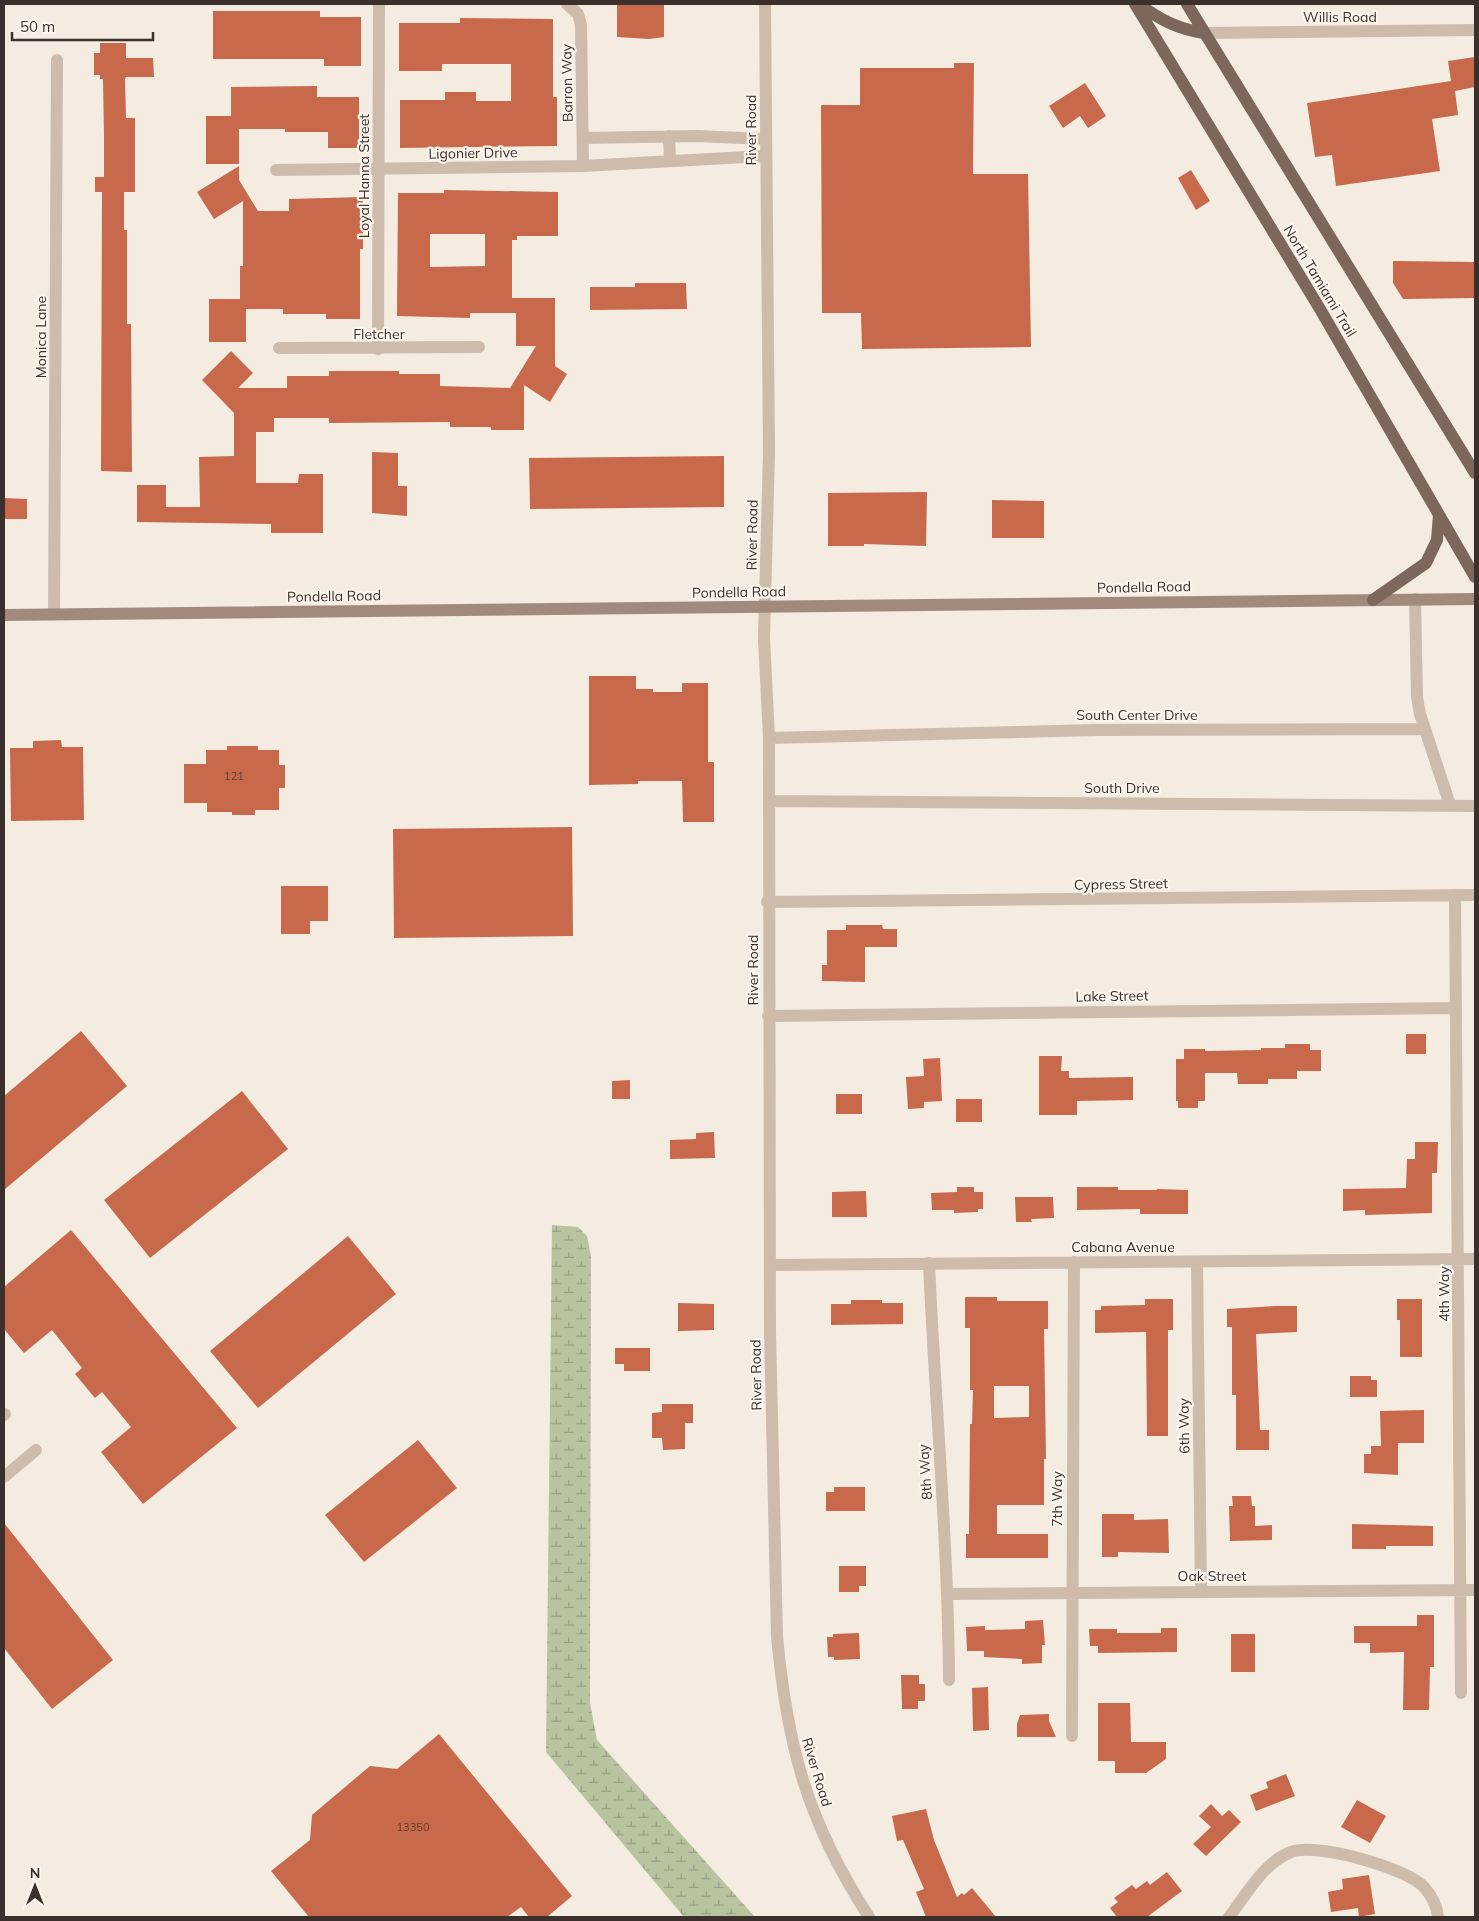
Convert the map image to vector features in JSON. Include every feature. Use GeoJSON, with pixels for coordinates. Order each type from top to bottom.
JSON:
{"type":"FeatureCollection","features":[{"type":"Feature","properties":{"kind":"main road","name":"North Tamiami Trail"},"geometry":{"type":"LineString","coordinates":[[1134,4],[1320,309],[1475,577]]}},
{"type":"Feature","properties":{"kind":"main road"},"geometry":{"type":"LineString","coordinates":[[1139,4],[1167,24],[1184,30],[1204,33]]}},
{"type":"Feature","properties":{"kind":"main road"},"geometry":{"type":"LineString","coordinates":[[1187,4],[1475,473]]}},
{"type":"Feature","properties":{"kind":"main road"},"geometry":{"type":"LineString","coordinates":[[1373,600],[1426,563],[1437,540],[1440,515]]}},
{"type":"Feature","properties":{"kind":"main road","name":"Pondella Road"},"geometry":{"type":"LineString","coordinates":[[4,615],[1475,599]]}},
{"type":"Feature","properties":{"kind":"street","name":"Loyal Hanna Street"},"geometry":{"type":"LineString","coordinates":[[378,349],[379,4]]}},
{"type":"Feature","properties":{"kind":"street","name":"Barron Way"},"geometry":{"type":"LineString","coordinates":[[567,4],[578,14],[581,25],[583,166]]}},
{"type":"Feature","properties":{"kind":"street","name":"River Road"},"geometry":{"type":"LineString","coordinates":[[765,4],[769,452],[765,607],[769,738],[768,1016],[776,1627],[780,1678],[791,1745],[817,1824],[846,1882],[869,1917]]}},
{"type":"Feature","properties":{"kind":"street","name":"Willis Road"},"geometry":{"type":"LineString","coordinates":[[1204,33],[1475,30]]}},
{"type":"Feature","properties":{"kind":"street","name":"Monica Lane"},"geometry":{"type":"LineString","coordinates":[[54,614],[57,60]]}},
{"type":"Feature","properties":{"kind":"street"},"geometry":{"type":"LineString","coordinates":[[669,136],[670,161]]}},
{"type":"Feature","properties":{"kind":"street"},"geometry":{"type":"LineString","coordinates":[[583,138],[669,136],[766,139]]}},
{"type":"Feature","properties":{"kind":"street","name":"Ligonier Drive"},"geometry":{"type":"LineString","coordinates":[[276,170],[583,166],[766,156]]}},
{"type":"Feature","properties":{"kind":"street","name":"Fletcher"},"geometry":{"type":"LineString","coordinates":[[279,348],[479,348]]}},
{"type":"Feature","properties":{"kind":"street"},"geometry":{"type":"LineString","coordinates":[[1415,599],[1417,697],[1425,729],[1450,805]]}},
{"type":"Feature","properties":{"kind":"street","name":"South Center Drive"},"geometry":{"type":"LineString","coordinates":[[769,738],[1097,730],[1425,729]]}},
{"type":"Feature","properties":{"kind":"street","name":"South Drive"},"geometry":{"type":"LineString","coordinates":[[769,801],[1475,806]]}},
{"type":"Feature","properties":{"kind":"street","name":"4th Way"},"geometry":{"type":"LineString","coordinates":[[1455,895],[1459,1259],[1460,1693]]}},
{"type":"Feature","properties":{"kind":"street","name":"Cypress Street"},"geometry":{"type":"LineString","coordinates":[[768,902],[1475,895]]}},
{"type":"Feature","properties":{"kind":"street","name":"Lake Street"},"geometry":{"type":"LineString","coordinates":[[768,1016],[1456,1008]]}},
{"type":"Feature","properties":{"kind":"street","name":"Cabana Avenue"},"geometry":{"type":"LineString","coordinates":[[770,1265],[1475,1259]]}},
{"type":"Feature","properties":{"kind":"street","name":"7th Way"},"geometry":{"type":"LineString","coordinates":[[1072,1736],[1074,1262]]}},
{"type":"Feature","properties":{"kind":"street","name":"6th Way"},"geometry":{"type":"LineString","coordinates":[[1197,1262],[1201,1591]]}},
{"type":"Feature","properties":{"kind":"street","name":"8th Way"},"geometry":{"type":"LineString","coordinates":[[930,1263],[934,1374],[948,1594],[949,1680]]}},
{"type":"Feature","properties":{"kind":"street"},"geometry":{"type":"LineString","coordinates":[[4,1477],[36,1450]]}},
{"type":"Feature","properties":{"kind":"street","name":"Oak Street"},"geometry":{"type":"LineString","coordinates":[[948,1594],[1475,1590]]}},
{"type":"Feature","properties":{"kind":"street"},"geometry":{"type":"LineString","coordinates":[[1229,1917],[1271,1864],[1291,1852],[1312,1848],[1392,1869],[1423,1886],[1437,1906],[1438,1917]]}},
{"type":"Feature","properties":{"kind":"green space"},"geometry":{"type":"Polygon","coordinates":[[[552,1225],[578,1227],[587,1236],[591,1256],[590,1703],[597,1740],[755,1917],[684,1917],[546,1752],[552,1225]]]}},
{"type":"Feature","properties":{"kind":"building"},"geometry":{"type":"Polygon","coordinates":[[[617,4],[664,4],[664,37],[649,39],[617,37],[617,4]]]}},
{"type":"Feature","properties":{"kind":"building"},"geometry":{"type":"Polygon","coordinates":[[[213,11],[320,11],[320,17],[361,17],[361,66],[324,66],[324,59],[213,59],[213,11]]]}},
{"type":"Feature","properties":{"kind":"building"},"geometry":{"type":"Polygon","coordinates":[[[460,18],[553,19],[553,97],[557,97],[557,146],[400,148],[400,100],[445,100],[445,92],[476,92],[476,101],[511,101],[511,64],[442,64],[442,71],[399,71],[399,23],[460,23],[460,18]]]}},
{"type":"Feature","properties":{"kind":"building"},"geometry":{"type":"Polygon","coordinates":[[[100,43],[126,43],[126,58],[153,58],[154,77],[126,77],[125,79],[126,118],[135,118],[135,192],[124,192],[124,230],[127,230],[127,324],[131,324],[132,472],[101,471],[102,192],[95,192],[95,177],[104,177],[103,79],[100,79],[100,75],[94,75],[94,53],[100,53],[100,43]]]}},
{"type":"Feature","properties":{"kind":"building"},"geometry":{"type":"Polygon","coordinates":[[[1475,57],[1475,87],[1455,91],[1458,115],[1432,119],[1440,171],[1336,186],[1332,155],[1315,157],[1307,103],[1451,81],[1448,61],[1475,57]]]}},
{"type":"Feature","properties":{"kind":"building"},"geometry":{"type":"Polygon","coordinates":[[[954,63],[974,63],[973,174],[1028,174],[1031,347],[862,349],[861,313],[822,313],[821,105],[860,105],[860,68],[954,68],[954,63]]]}},
{"type":"Feature","properties":{"kind":"building"},"geometry":{"type":"Polygon","coordinates":[[[1085,83],[1106,116],[1088,128],[1080,116],[1063,128],[1049,106],[1085,83]]]}},
{"type":"Feature","properties":{"kind":"building"},"geometry":{"type":"Polygon","coordinates":[[[317,86],[317,97],[359,97],[359,148],[328,148],[328,132],[285,132],[285,129],[239,129],[239,164],[206,164],[206,116],[231,116],[231,87],[317,86]]]}},
{"type":"Feature","properties":{"kind":"building"},"geometry":{"type":"Polygon","coordinates":[[[239,166],[239,180],[258,211],[289,211],[289,199],[363,197],[363,249],[360,249],[360,319],[326,319],[326,314],[283,314],[283,309],[246,309],[246,342],[209,342],[209,299],[240,299],[240,266],[243,266],[243,201],[214,219],[197,192],[239,166]]]}},
{"type":"Feature","properties":{"kind":"building"},"geometry":{"type":"Polygon","coordinates":[[[1191,170],[1210,201],[1196,210],[1178,178],[1191,170]]]}},
{"type":"Feature","properties":{"kind":"building"},"geometry":{"type":"Polygon","coordinates":[[[444,190],[558,192],[558,236],[517,236],[517,240],[512,240],[512,298],[555,298],[555,366],[567,374],[550,402],[524,385],[524,430],[491,430],[491,427],[450,427],[450,422],[329,423],[329,418],[274,418],[274,432],[256,432],[256,483],[298,483],[299,474],[323,474],[323,533],[271,533],[271,524],[137,522],[137,485],[166,485],[166,507],[200,507],[199,457],[234,456],[234,413],[202,380],[231,351],[253,373],[238,388],[287,388],[287,376],[329,376],[329,371],[399,371],[399,374],[440,374],[440,386],[510,388],[536,346],[516,346],[516,313],[470,313],[470,318],[397,316],[398,193],[444,193],[444,190]],[[430,234],[430,267],[485,266],[485,234],[430,234]]]}},
{"type":"Feature","properties":{"kind":"building"},"geometry":{"type":"Polygon","coordinates":[[[1393,261],[1475,262],[1475,298],[1403,299],[1393,283],[1393,261]]]}},
{"type":"Feature","properties":{"kind":"building"},"geometry":{"type":"Polygon","coordinates":[[[635,283],[686,283],[687,309],[590,310],[590,287],[635,287],[635,283]]]}},
{"type":"Feature","properties":{"kind":"building"},"geometry":{"type":"Polygon","coordinates":[[[372,452],[398,453],[398,486],[407,486],[407,516],[372,513],[372,452]]]}},
{"type":"Feature","properties":{"kind":"building"},"geometry":{"type":"Polygon","coordinates":[[[724,456],[724,507],[530,509],[529,458],[724,456]]]}},
{"type":"Feature","properties":{"kind":"building"},"geometry":{"type":"Polygon","coordinates":[[[927,492],[926,546],[864,544],[864,546],[828,546],[828,493],[927,492]]]}},
{"type":"Feature","properties":{"kind":"building"},"geometry":{"type":"Polygon","coordinates":[[[4,498],[27,499],[27,519],[4,519],[4,498]]]}},
{"type":"Feature","properties":{"kind":"building"},"geometry":{"type":"Polygon","coordinates":[[[992,500],[1044,501],[1044,538],[992,538],[992,500]]]}},
{"type":"Feature","properties":{"kind":"building"},"geometry":{"type":"Polygon","coordinates":[[[589,676],[636,676],[636,689],[653,689],[653,692],[682,692],[682,683],[708,683],[708,762],[714,762],[714,822],[683,822],[682,781],[638,781],[638,784],[589,785],[589,676]]]}},
{"type":"Feature","properties":{"kind":"building"},"geometry":{"type":"Polygon","coordinates":[[[61,740],[62,747],[83,747],[84,820],[11,821],[10,748],[33,748],[33,741],[61,740]]]}},
{"type":"Feature","properties":{"kind":"building"},"geometry":{"type":"Polygon","coordinates":[[[227,746],[258,746],[258,750],[279,750],[279,765],[285,765],[285,788],[279,788],[279,810],[255,810],[255,815],[232,815],[232,812],[207,812],[207,803],[184,803],[184,764],[206,764],[206,750],[227,750],[227,746]]]}},
{"type":"Feature","properties":{"kind":"building"},"geometry":{"type":"Polygon","coordinates":[[[572,827],[573,936],[394,938],[393,829],[572,827]]]}},
{"type":"Feature","properties":{"kind":"building"},"geometry":{"type":"Polygon","coordinates":[[[281,886],[328,886],[328,921],[310,921],[310,934],[281,934],[281,886]]]}},
{"type":"Feature","properties":{"kind":"building"},"geometry":{"type":"Polygon","coordinates":[[[846,925],[882,925],[883,929],[897,929],[897,947],[865,947],[865,982],[822,981],[822,965],[827,965],[827,930],[846,930],[846,925]]]}},
{"type":"Feature","properties":{"kind":"building"},"geometry":{"type":"Polygon","coordinates":[[[81,1031],[127,1086],[4,1190],[4,1096],[81,1031]]]}},
{"type":"Feature","properties":{"kind":"building"},"geometry":{"type":"Polygon","coordinates":[[[1406,1034],[1426,1034],[1426,1054],[1406,1054],[1406,1034]]]}},
{"type":"Feature","properties":{"kind":"building"},"geometry":{"type":"Polygon","coordinates":[[[1285,1044],[1310,1044],[1310,1050],[1321,1050],[1321,1071],[1297,1071],[1297,1079],[1268,1079],[1268,1084],[1238,1084],[1237,1073],[1205,1073],[1205,1101],[1198,1101],[1198,1108],[1178,1108],[1178,1101],[1176,1101],[1176,1059],[1184,1059],[1184,1049],[1205,1049],[1205,1051],[1261,1050],[1261,1048],[1285,1048],[1285,1044]]]}},
{"type":"Feature","properties":{"kind":"building"},"geometry":{"type":"Polygon","coordinates":[[[1039,1056],[1062,1056],[1061,1071],[1069,1071],[1069,1078],[1133,1077],[1133,1100],[1077,1101],[1077,1115],[1039,1115],[1039,1056]]]}},
{"type":"Feature","properties":{"kind":"building"},"geometry":{"type":"Polygon","coordinates":[[[940,1058],[942,1101],[924,1102],[924,1108],[908,1109],[906,1077],[924,1076],[923,1059],[940,1058]]]}},
{"type":"Feature","properties":{"kind":"building"},"geometry":{"type":"Polygon","coordinates":[[[630,1080],[630,1099],[612,1099],[612,1081],[630,1080]]]}},
{"type":"Feature","properties":{"kind":"building"},"geometry":{"type":"Polygon","coordinates":[[[242,1091],[288,1149],[150,1258],[104,1200],[242,1091]]]}},
{"type":"Feature","properties":{"kind":"building"},"geometry":{"type":"Polygon","coordinates":[[[836,1094],[862,1094],[862,1114],[836,1114],[836,1094]]]}},
{"type":"Feature","properties":{"kind":"building"},"geometry":{"type":"Polygon","coordinates":[[[956,1099],[982,1099],[982,1122],[956,1122],[956,1099]]]}},
{"type":"Feature","properties":{"kind":"building"},"geometry":{"type":"Polygon","coordinates":[[[714,1132],[715,1158],[670,1159],[670,1140],[696,1139],[696,1133],[714,1132]]]}},
{"type":"Feature","properties":{"kind":"building"},"geometry":{"type":"Polygon","coordinates":[[[1415,1142],[1438,1142],[1437,1173],[1432,1173],[1432,1213],[1365,1215],[1365,1210],[1343,1211],[1343,1189],[1406,1188],[1407,1159],[1415,1159],[1415,1142]]]}},
{"type":"Feature","properties":{"kind":"building"},"geometry":{"type":"Polygon","coordinates":[[[957,1187],[974,1187],[974,1192],[983,1192],[983,1209],[978,1209],[978,1212],[954,1213],[954,1210],[932,1210],[931,1193],[957,1192],[957,1187]]]}},
{"type":"Feature","properties":{"kind":"building"},"geometry":{"type":"Polygon","coordinates":[[[1077,1187],[1118,1187],[1118,1190],[1188,1190],[1188,1214],[1140,1214],[1140,1209],[1077,1210],[1077,1187]]]}},
{"type":"Feature","properties":{"kind":"building"},"geometry":{"type":"Polygon","coordinates":[[[866,1191],[867,1217],[832,1217],[832,1192],[866,1191]]]}},
{"type":"Feature","properties":{"kind":"building"},"geometry":{"type":"Polygon","coordinates":[[[1015,1197],[1053,1197],[1054,1218],[1031,1219],[1032,1222],[1016,1222],[1015,1197]]]}},
{"type":"Feature","properties":{"kind":"building"},"geometry":{"type":"Polygon","coordinates":[[[71,1230],[237,1428],[143,1504],[101,1452],[131,1427],[102,1392],[95,1398],[75,1374],[82,1368],[52,1330],[24,1353],[4,1329],[4,1287],[71,1230]]]}},
{"type":"Feature","properties":{"kind":"building"},"geometry":{"type":"Polygon","coordinates":[[[348,1236],[396,1294],[258,1408],[210,1351],[348,1236]]]}},
{"type":"Feature","properties":{"kind":"building"},"geometry":{"type":"Polygon","coordinates":[[[965,1297],[997,1297],[997,1301],[1048,1301],[1048,1329],[1044,1329],[1046,1459],[1044,1459],[1044,1505],[997,1505],[997,1534],[1048,1534],[1048,1558],[966,1558],[966,1534],[969,1534],[970,1424],[972,1424],[973,1390],[970,1390],[970,1328],[965,1328],[965,1297]],[[994,1386],[994,1418],[1029,1417],[1029,1386],[994,1386]]]}},
{"type":"Feature","properties":{"kind":"building"},"geometry":{"type":"Polygon","coordinates":[[[1145,1299],[1173,1299],[1173,1330],[1168,1330],[1168,1436],[1147,1436],[1146,1332],[1095,1333],[1095,1310],[1101,1310],[1101,1306],[1145,1305],[1145,1299]]]}},
{"type":"Feature","properties":{"kind":"building"},"geometry":{"type":"Polygon","coordinates":[[[1397,1299],[1422,1299],[1422,1357],[1400,1357],[1400,1320],[1397,1320],[1397,1299]]]}},
{"type":"Feature","properties":{"kind":"building"},"geometry":{"type":"Polygon","coordinates":[[[851,1300],[882,1300],[882,1303],[903,1303],[903,1324],[831,1325],[831,1304],[851,1304],[851,1300]]]}},
{"type":"Feature","properties":{"kind":"building"},"geometry":{"type":"Polygon","coordinates":[[[678,1303],[714,1304],[714,1330],[678,1331],[678,1303]]]}},
{"type":"Feature","properties":{"kind":"building"},"geometry":{"type":"Polygon","coordinates":[[[1297,1306],[1297,1332],[1256,1334],[1260,1430],[1269,1430],[1269,1450],[1236,1450],[1236,1395],[1232,1395],[1232,1327],[1227,1327],[1227,1309],[1297,1306]]]}},
{"type":"Feature","properties":{"kind":"building"},"geometry":{"type":"Polygon","coordinates":[[[615,1348],[650,1348],[650,1371],[624,1371],[624,1364],[615,1364],[615,1348]]]}},
{"type":"Feature","properties":{"kind":"building"},"geometry":{"type":"Polygon","coordinates":[[[1350,1376],[1371,1376],[1371,1380],[1377,1380],[1377,1397],[1350,1397],[1350,1376]]]}},
{"type":"Feature","properties":{"kind":"building"},"geometry":{"type":"Polygon","coordinates":[[[662,1404],[693,1404],[693,1423],[685,1423],[685,1449],[663,1450],[662,1438],[652,1438],[652,1413],[662,1412],[662,1404]]]}},
{"type":"Feature","properties":{"kind":"building"},"geometry":{"type":"Polygon","coordinates":[[[1424,1410],[1424,1443],[1398,1443],[1398,1475],[1364,1473],[1364,1454],[1371,1454],[1371,1446],[1381,1446],[1380,1411],[1424,1410]]]}},
{"type":"Feature","properties":{"kind":"building"},"geometry":{"type":"Polygon","coordinates":[[[418,1440],[457,1488],[364,1562],[325,1515],[418,1440]]]}},
{"type":"Feature","properties":{"kind":"building"},"geometry":{"type":"Polygon","coordinates":[[[834,1487],[865,1487],[865,1511],[826,1511],[826,1492],[834,1492],[834,1487]]]}},
{"type":"Feature","properties":{"kind":"building"},"geometry":{"type":"Polygon","coordinates":[[[1232,1496],[1251,1496],[1252,1506],[1255,1506],[1255,1526],[1272,1525],[1272,1540],[1230,1541],[1229,1506],[1233,1506],[1232,1496]]]}},
{"type":"Feature","properties":{"kind":"building"},"geometry":{"type":"Polygon","coordinates":[[[1102,1514],[1134,1514],[1134,1520],[1168,1519],[1169,1553],[1118,1552],[1118,1557],[1102,1557],[1102,1514]]]}},
{"type":"Feature","properties":{"kind":"building"},"geometry":{"type":"Polygon","coordinates":[[[4,1523],[113,1660],[52,1709],[4,1648],[4,1523]]]}},
{"type":"Feature","properties":{"kind":"building"},"geometry":{"type":"Polygon","coordinates":[[[1352,1524],[1433,1526],[1433,1546],[1386,1546],[1386,1549],[1352,1549],[1352,1524]]]}},
{"type":"Feature","properties":{"kind":"building"},"geometry":{"type":"Polygon","coordinates":[[[839,1566],[866,1566],[866,1586],[859,1586],[859,1592],[839,1592],[839,1566]]]}},
{"type":"Feature","properties":{"kind":"building"},"geometry":{"type":"Polygon","coordinates":[[[1417,1615],[1434,1615],[1434,1667],[1430,1667],[1429,1710],[1403,1710],[1404,1652],[1370,1653],[1370,1643],[1354,1643],[1354,1626],[1417,1626],[1417,1615]]]}},
{"type":"Feature","properties":{"kind":"building"},"geometry":{"type":"Polygon","coordinates":[[[1043,1620],[1045,1645],[1042,1645],[1042,1663],[1022,1664],[1022,1659],[984,1657],[984,1651],[967,1651],[966,1627],[985,1626],[985,1630],[1025,1629],[1025,1621],[1043,1620]]]}},
{"type":"Feature","properties":{"kind":"building"},"geometry":{"type":"Polygon","coordinates":[[[1161,1628],[1177,1628],[1177,1652],[1098,1653],[1098,1646],[1090,1646],[1089,1629],[1117,1629],[1117,1633],[1161,1633],[1161,1628]]]}},
{"type":"Feature","properties":{"kind":"building"},"geometry":{"type":"Polygon","coordinates":[[[859,1633],[860,1659],[834,1660],[834,1657],[828,1657],[827,1637],[833,1637],[833,1634],[859,1633]]]}},
{"type":"Feature","properties":{"kind":"building"},"geometry":{"type":"Polygon","coordinates":[[[1231,1634],[1255,1634],[1255,1672],[1231,1672],[1231,1634]]]}},
{"type":"Feature","properties":{"kind":"building"},"geometry":{"type":"Polygon","coordinates":[[[901,1675],[919,1675],[919,1684],[925,1684],[925,1701],[918,1701],[918,1709],[902,1709],[901,1675]]]}},
{"type":"Feature","properties":{"kind":"building"},"geometry":{"type":"Polygon","coordinates":[[[988,1687],[989,1730],[973,1731],[972,1688],[988,1687]]]}},
{"type":"Feature","properties":{"kind":"building"},"geometry":{"type":"Polygon","coordinates":[[[1098,1703],[1130,1703],[1131,1742],[1166,1742],[1166,1759],[1146,1773],[1115,1773],[1115,1761],[1098,1761],[1098,1703]]]}},
{"type":"Feature","properties":{"kind":"building"},"geometry":{"type":"Polygon","coordinates":[[[1049,1714],[1049,1721],[1056,1737],[1017,1737],[1017,1724],[1020,1715],[1049,1714]]]}},
{"type":"Feature","properties":{"kind":"building"},"geometry":{"type":"Polygon","coordinates":[[[439,1734],[572,1896],[547,1917],[529,1917],[521,1907],[507,1917],[309,1917],[271,1871],[310,1840],[312,1815],[370,1766],[397,1769],[439,1734]]]}},
{"type":"Feature","properties":{"kind":"building"},"geometry":{"type":"Polygon","coordinates":[[[1286,1774],[1295,1796],[1256,1811],[1250,1795],[1268,1788],[1266,1782],[1286,1774]]]}},
{"type":"Feature","properties":{"kind":"building"},"geometry":{"type":"Polygon","coordinates":[[[1357,1800],[1386,1816],[1370,1843],[1341,1827],[1357,1800]]]}},
{"type":"Feature","properties":{"kind":"building"},"geometry":{"type":"Polygon","coordinates":[[[1211,1804],[1222,1816],[1229,1810],[1241,1822],[1206,1856],[1193,1844],[1211,1827],[1199,1816],[1211,1804]]]}},
{"type":"Feature","properties":{"kind":"building"},"geometry":{"type":"Polygon","coordinates":[[[926,1809],[934,1840],[957,1897],[962,1893],[964,1895],[972,1888],[996,1917],[926,1917],[916,1892],[924,1889],[903,1840],[897,1841],[892,1816],[926,1809]]]}},
{"type":"Feature","properties":{"kind":"building"},"geometry":{"type":"Polygon","coordinates":[[[1167,1872],[1182,1891],[1147,1917],[1117,1917],[1110,1908],[1118,1902],[1114,1898],[1132,1885],[1136,1889],[1147,1881],[1150,1885],[1167,1872]]]}},
{"type":"Feature","properties":{"kind":"building"},"geometry":{"type":"Polygon","coordinates":[[[1369,1875],[1375,1914],[1359,1917],[1358,1908],[1331,1912],[1328,1892],[1343,1889],[1342,1879],[1369,1875]]]}}]}
